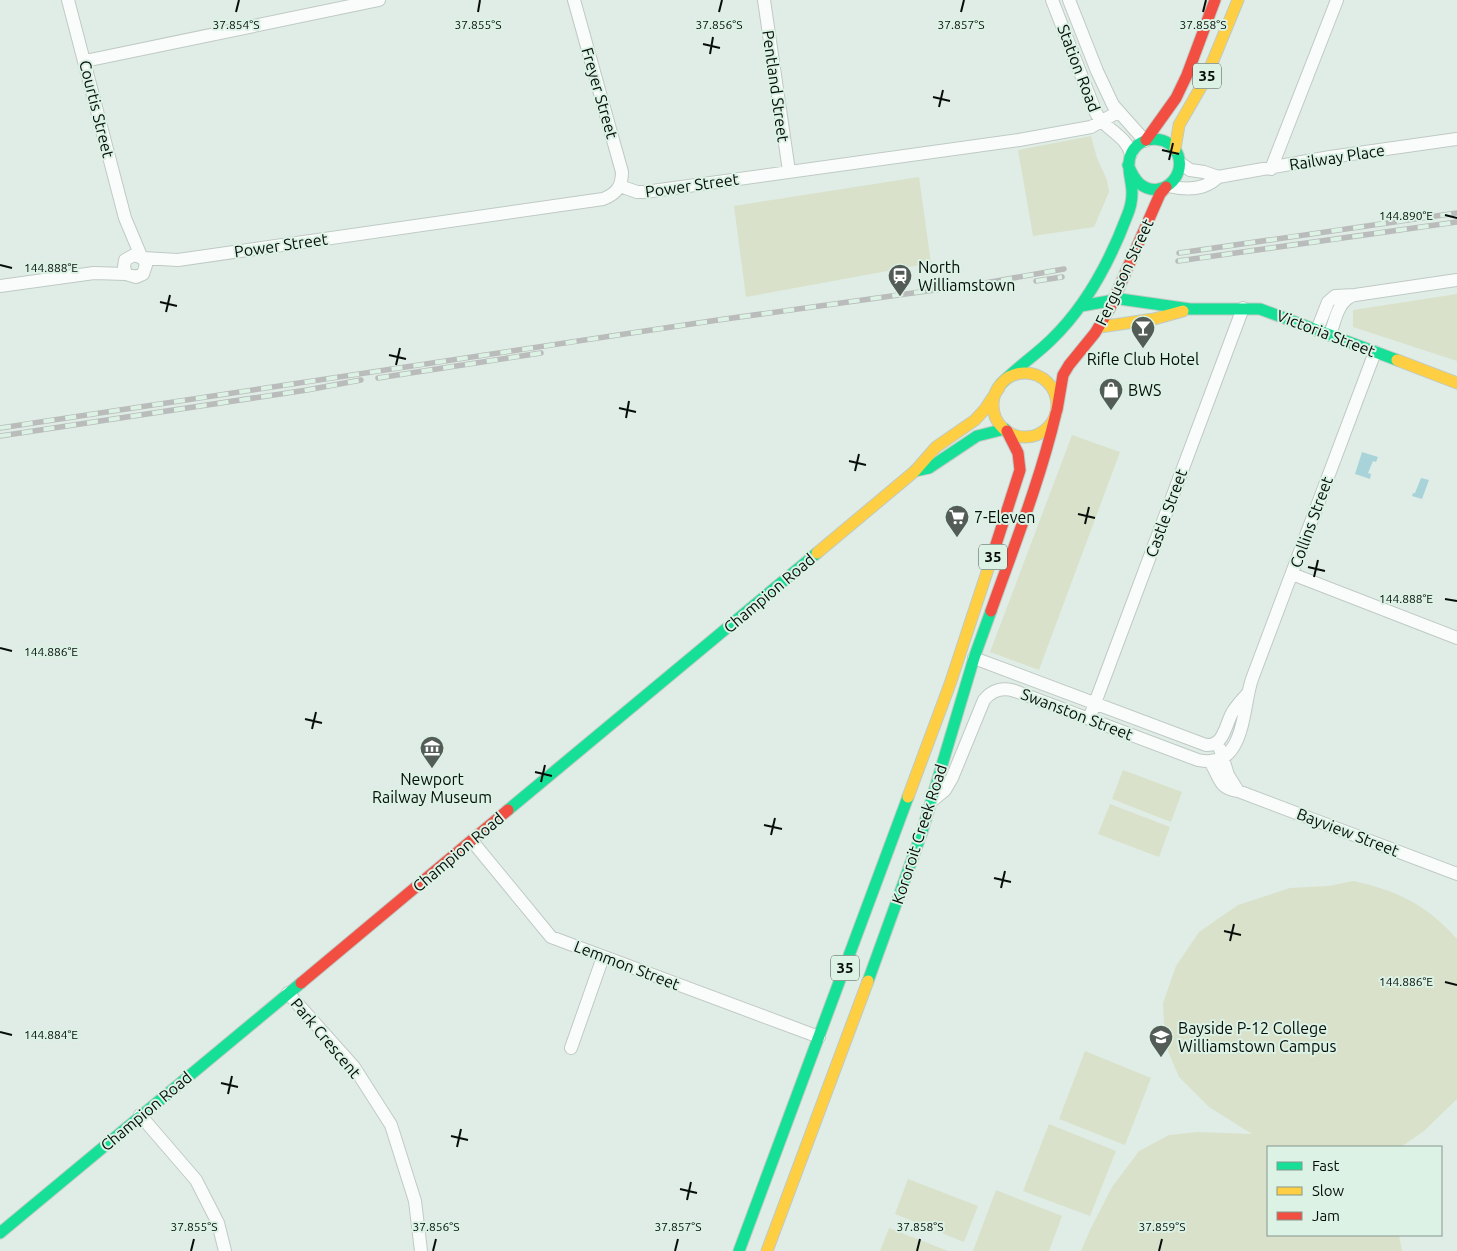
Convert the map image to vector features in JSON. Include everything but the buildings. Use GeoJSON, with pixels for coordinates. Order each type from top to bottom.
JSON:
{"type":"FeatureCollection","features":[{"type":"Feature","properties":{"kind":"main road","name":"35"},"geometry":{"type":"LineString","coordinates":[[1130,160],[1139,144],[1146,140],[1176,98],[1215,0]]}},
{"type":"Feature","properties":{"kind":"main road","name":"35"},"geometry":{"type":"LineString","coordinates":[[1167,186],[1178,175],[1180,163],[1175,149],[1179,125],[1205,80],[1238,0]]}},
{"type":"Feature","properties":{"kind":"main road"},"geometry":{"type":"LineString","coordinates":[[1146,140],[1162,140],[1175,149]]}},
{"type":"Feature","properties":{"kind":"main road"},"geometry":{"type":"LineString","coordinates":[[1130,160],[1134,179],[1143,187],[1157,190],[1167,186]]}},
{"type":"Feature","properties":{"kind":"main road","name":"Ferguson Street"},"geometry":{"type":"LineString","coordinates":[[1000,386],[1052,339],[1081,306],[1103,270],[1127,214],[1132,193],[1130,160]]}},
{"type":"Feature","properties":{"kind":"main road","name":"Ferguson Street"},"geometry":{"type":"LineString","coordinates":[[1057,412],[1063,375],[1100,327],[1115,299],[1160,194],[1167,186]]}},
{"type":"Feature","properties":{"kind":"main road","name":"Victoria Street"},"geometry":{"type":"LineString","coordinates":[[1081,306],[1115,299],[1190,309],[1242,308],[1265,310],[1457,383]]}},
{"type":"Feature","properties":{"kind":"main road","name":"Victoria Street"},"geometry":{"type":"LineString","coordinates":[[1100,327],[1154,319],[1190,309]]}},
{"type":"Feature","properties":{"kind":"main road","name":"35"},"geometry":{"type":"LineString","coordinates":[[1029,373],[1039,376],[1047,382],[1054,390],[1057,400],[1057,412],[1050,426],[1038,434],[1024,437],[1006,430],[998,422],[994,412],[995,397],[1000,386],[1010,378],[1019,374],[1029,373]]}},
{"type":"Feature","properties":{"kind":"main road","name":"Champion Road"},"geometry":{"type":"LineString","coordinates":[[0,1233],[915,471],[925,456],[979,416],[1000,386]]}},
{"type":"Feature","properties":{"kind":"main road","name":"Kororoit Creek Road"},"geometry":{"type":"LineString","coordinates":[[767,1251],[839,1061],[920,808],[1029,504],[1057,412]]}},
{"type":"Feature","properties":{"kind":"main road","name":"Champion Road"},"geometry":{"type":"LineString","coordinates":[[915,471],[929,468],[977,436],[1006,430]]}},
{"type":"Feature","properties":{"kind":"main road","name":"Kororoit Creek Road"},"geometry":{"type":"LineString","coordinates":[[739,1251],[819,1037],[920,808],[950,684],[1019,477],[1021,466],[1018,452],[1006,430]]}},
{"type":"Feature","properties":{"kind":"street","name":"Courtis Street"},"geometry":{"type":"LineString","coordinates":[[68,0],[136,261],[124,267],[126,274]]}},
{"type":"Feature","properties":{"kind":"street"},"geometry":{"type":"LineString","coordinates":[[85,61],[379,0]]}},
{"type":"Feature","properties":{"kind":"street","name":"Freyer Street"},"geometry":{"type":"LineString","coordinates":[[574,0],[622,170],[620,186]]}},
{"type":"Feature","properties":{"kind":"street","name":"Pentland Street"},"geometry":{"type":"LineString","coordinates":[[764,0],[789,172]]}},
{"type":"Feature","properties":{"kind":"street","name":"Station Road"},"geometry":{"type":"LineString","coordinates":[[1052,0],[1094,108],[1101,122],[1124,140],[1130,160]]}},
{"type":"Feature","properties":{"kind":"street","name":"Station Road"},"geometry":{"type":"LineString","coordinates":[[1069,0],[1104,87],[1118,112],[1146,140]]}},
{"type":"Feature","properties":{"kind":"street"},"geometry":{"type":"LineString","coordinates":[[1271,169],[1338,0]]}},
{"type":"Feature","properties":{"kind":"street","name":"Power Street"},"geometry":{"type":"LineString","coordinates":[[0,286],[94,273],[136,261],[178,260],[603,198],[614,194],[620,186],[637,192],[645,192],[1019,140],[1091,127],[1118,112]]}},
{"type":"Feature","properties":{"kind":"street","name":"Railway Place"},"geometry":{"type":"LineString","coordinates":[[1180,163],[1190,170],[1218,177],[1330,157],[1457,139]]}},
{"type":"Feature","properties":{"kind":"street","name":"Railway Place"},"geometry":{"type":"LineString","coordinates":[[1167,186],[1188,189],[1212,183],[1218,177]]}},
{"type":"Feature","properties":{"kind":"street","name":"Power Street"},"geometry":{"type":"LineString","coordinates":[[94,273],[126,274],[136,277],[136,261]]}},
{"type":"Feature","properties":{"kind":"street"},"geometry":{"type":"LineString","coordinates":[[1330,335],[1342,303],[1348,297],[1457,280]]}},
{"type":"Feature","properties":{"kind":"street"},"geometry":{"type":"LineString","coordinates":[[1317,330],[1331,298],[1337,295],[1355,295]]}},
{"type":"Feature","properties":{"kind":"street","name":"Castle Street"},"geometry":{"type":"LineString","coordinates":[[1089,719],[1242,308]]}},
{"type":"Feature","properties":{"kind":"street","name":"Collins Street"},"geometry":{"type":"LineString","coordinates":[[1223,756],[1238,740],[1244,723],[1247,693],[1375,352]]}},
{"type":"Feature","properties":{"kind":"street"},"geometry":{"type":"LineString","coordinates":[[1292,574],[1457,638]]}},
{"type":"Feature","properties":{"kind":"street","name":"Swanston Street"},"geometry":{"type":"LineString","coordinates":[[974,658],[1200,744],[1210,746],[1218,742]]}},
{"type":"Feature","properties":{"kind":"street","name":"Swanston Street"},"geometry":{"type":"LineString","coordinates":[[920,808],[941,794],[952,778],[983,702],[991,693],[1002,689],[1012,690],[1195,759],[1210,762]]}},
{"type":"Feature","properties":{"kind":"street","name":"Collins Street"},"geometry":{"type":"LineString","coordinates":[[1218,742],[1232,713],[1247,693]]}},
{"type":"Feature","properties":{"kind":"street"},"geometry":{"type":"LineString","coordinates":[[1218,742],[1228,775],[1238,791]]}},
{"type":"Feature","properties":{"kind":"street"},"geometry":{"type":"LineString","coordinates":[[1210,762],[1223,756]]}},
{"type":"Feature","properties":{"kind":"street","name":"Bayview Street"},"geometry":{"type":"LineString","coordinates":[[1210,762],[1224,787],[1229,790],[1238,791],[1457,874]]}},
{"type":"Feature","properties":{"kind":"street","name":"Lemmon Street"},"geometry":{"type":"LineString","coordinates":[[472,841],[551,936],[819,1037]]}},
{"type":"Feature","properties":{"kind":"street"},"geometry":{"type":"LineString","coordinates":[[571,1048],[604,957]]}},
{"type":"Feature","properties":{"kind":"street","name":"Park Crescent"},"geometry":{"type":"LineString","coordinates":[[288,993],[354,1067],[391,1125],[415,1201],[421,1251]]}},
{"type":"Feature","properties":{"kind":"street"},"geometry":{"type":"LineString","coordinates":[[140,1115],[196,1180],[218,1223],[225,1251]]}},
{"type":"Feature","properties":{"kind":"green space"},"geometry":{"type":"Polygon","coordinates":[[[1091,136],[1097,158],[1107,180],[1109,192],[1094,227],[1033,236],[1018,150],[1091,136]]]}},
{"type":"Feature","properties":{"kind":"green space"},"geometry":{"type":"Polygon","coordinates":[[[919,177],[931,263],[746,297],[734,206],[919,177]]]}},
{"type":"Feature","properties":{"kind":"green space"},"geometry":{"type":"Polygon","coordinates":[[[1457,294],[1457,361],[1353,327],[1353,310],[1457,294]]]}},
{"type":"Feature","properties":{"kind":"green space"},"geometry":{"type":"Polygon","coordinates":[[[1072,435],[1120,452],[1039,670],[990,652],[1072,435]]]}},
{"type":"Feature","properties":{"kind":"green space"},"geometry":{"type":"Polygon","coordinates":[[[1123,770],[1182,792],[1171,822],[1112,799],[1123,770]]]}},
{"type":"Feature","properties":{"kind":"green space"},"geometry":{"type":"Polygon","coordinates":[[[1110,804],[1170,827],[1159,857],[1098,834],[1110,804]]]}},
{"type":"Feature","properties":{"kind":"green space"},"geometry":{"type":"Polygon","coordinates":[[[1354,881],[1384,889],[1423,908],[1457,939],[1457,1099],[1424,1131],[1402,1146],[1267,1146],[1267,1236],[1399,1236],[1402,1251],[1081,1251],[1112,1187],[1139,1151],[1169,1135],[1197,1132],[1252,1134],[1209,1107],[1179,1077],[1165,1044],[1163,1003],[1176,966],[1199,932],[1238,905],[1290,888],[1328,886],[1354,881]]]}},
{"type":"Feature","properties":{"kind":"green space"},"geometry":{"type":"Polygon","coordinates":[[[1085,1051],[1151,1078],[1125,1145],[1059,1119],[1085,1051]]]}},
{"type":"Feature","properties":{"kind":"green space"},"geometry":{"type":"Polygon","coordinates":[[[1049,1124],[1116,1151],[1090,1216],[1023,1191],[1049,1124]]]}},
{"type":"Feature","properties":{"kind":"green space"},"geometry":{"type":"Polygon","coordinates":[[[908,1179],[978,1206],[964,1242],[895,1214],[908,1179]]]}},
{"type":"Feature","properties":{"kind":"green space"},"geometry":{"type":"Polygon","coordinates":[[[996,1190],[1062,1216],[1049,1251],[973,1251],[996,1190]]]}},
{"type":"Feature","properties":{"kind":"green space"},"geometry":{"type":"Polygon","coordinates":[[[889,1228],[948,1251],[880,1251],[889,1228]]]}},
{"type":"Feature","properties":{"kind":"water"},"geometry":{"type":"Polygon","coordinates":[[[1362,452],[1378,457],[1376,462],[1373,461],[1368,473],[1371,474],[1370,479],[1355,474],[1362,452]]]}},
{"type":"Feature","properties":{"kind":"water"},"geometry":{"type":"Polygon","coordinates":[[[1421,478],[1429,480],[1422,499],[1412,496],[1421,478]]]}},
{"type":"Feature","properties":{"kind":"railway"},"geometry":{"type":"LineString","coordinates":[[1179,253],[1457,213]]}},
{"type":"Feature","properties":{"kind":"railway"},"geometry":{"type":"LineString","coordinates":[[1178,261],[1457,222]]}},
{"type":"Feature","properties":{"kind":"railway"},"geometry":{"type":"LineString","coordinates":[[0,428],[718,320],[985,283],[1064,269]]}},
{"type":"Feature","properties":{"kind":"railway"},"geometry":{"type":"LineString","coordinates":[[1036,281],[1062,277]]}},
{"type":"Feature","properties":{"kind":"railway"},"geometry":{"type":"LineString","coordinates":[[378,378],[541,353]]}},
{"type":"Feature","properties":{"kind":"railway"},"geometry":{"type":"LineString","coordinates":[[0,436],[307,390],[361,380]]}},
{"type":"Feature","properties":{"kind":"traffic: fast"},"geometry":{"type":"LineString","coordinates":[[1001,384],[1065,326],[1096,282],[1113,249],[1130,208],[1132,193],[1129,172],[1129,167],[1129,162],[1132,152],[1142,142],[1156,139],[1174,148],[1178,155],[1179,164],[1175,179],[1163,188],[1156,189],[1140,184],[1134,178],[1132,173],[1130,170],[1129,168],[1128,165]]}},
{"type":"Feature","properties":{"kind":"traffic: fast"},"geometry":{"type":"LineString","coordinates":[[1081,306],[1120,299],[1190,309],[1260,309],[1397,360]]}},
{"type":"Feature","properties":{"kind":"traffic: fast"},"geometry":{"type":"LineString","coordinates":[[915,471],[929,468],[977,436],[1005,429]]}},
{"type":"Feature","properties":{"kind":"traffic: fast"},"geometry":{"type":"LineString","coordinates":[[508,810],[817,553]]}},
{"type":"Feature","properties":{"kind":"traffic: fast"},"geometry":{"type":"LineString","coordinates":[[868,981],[922,832],[974,658],[991,611]]}},
{"type":"Feature","properties":{"kind":"traffic: fast"},"geometry":{"type":"LineString","coordinates":[[739,1251],[908,797]]}},
{"type":"Feature","properties":{"kind":"traffic: fast"},"geometry":{"type":"LineString","coordinates":[[0,1233],[301,983]]}},
{"type":"Feature","properties":{"kind":"traffic: slow"},"geometry":{"type":"LineString","coordinates":[[1175,149],[1179,125],[1205,80],[1238,0]]}},
{"type":"Feature","properties":{"kind":"traffic: slow"},"geometry":{"type":"LineString","coordinates":[[1100,327],[1154,319],[1183,311]]}},
{"type":"Feature","properties":{"kind":"traffic: slow"},"geometry":{"type":"LineString","coordinates":[[1397,360],[1457,383]]}},
{"type":"Feature","properties":{"kind":"traffic: slow"},"geometry":{"type":"LineString","coordinates":[[1025,373],[1037,376],[1048,382],[1054,393],[1057,405],[1054,417],[1048,428],[1037,434],[1025,437],[1013,434],[1002,428],[996,417],[993,405],[996,393],[1002,382],[1013,376],[1025,373]]}},
{"type":"Feature","properties":{"kind":"traffic: slow"},"geometry":{"type":"LineString","coordinates":[[817,553],[915,471],[936,447],[975,420],[999,388]]}},
{"type":"Feature","properties":{"kind":"traffic: slow"},"geometry":{"type":"LineString","coordinates":[[908,797],[950,684],[990,563]]}},
{"type":"Feature","properties":{"kind":"traffic: slow"},"geometry":{"type":"LineString","coordinates":[[767,1251],[868,981]]}},
{"type":"Feature","properties":{"kind":"traffic: jam"},"geometry":{"type":"LineString","coordinates":[[1146,140],[1176,98],[1187,75],[1215,0]]}},
{"type":"Feature","properties":{"kind":"traffic: jam"},"geometry":{"type":"LineString","coordinates":[[1057,410],[1063,375],[1095,333],[1110,308],[1160,194],[1166,187]]}},
{"type":"Feature","properties":{"kind":"traffic: jam"},"geometry":{"type":"LineString","coordinates":[[991,611],[1034,488],[1056,413]]}},
{"type":"Feature","properties":{"kind":"traffic: jam"},"geometry":{"type":"LineString","coordinates":[[990,563],[1020,470],[1018,453],[1007,431]]}},
{"type":"Feature","properties":{"kind":"traffic: jam"},"geometry":{"type":"LineString","coordinates":[[301,983],[508,810]]}},
{"type":"Feature","properties":{"kind":"place","name":"North Williamstown"},"geometry":{"type":"Point","coordinates":[900,297]}},
{"type":"Feature","properties":{"kind":"place","name":"Rifle Club Hotel"},"geometry":{"type":"Point","coordinates":[1143,349]}},
{"type":"Feature","properties":{"kind":"place","name":"BWS"},"geometry":{"type":"Point","coordinates":[1111,411]}},
{"type":"Feature","properties":{"kind":"place","name":"7-Eleven"},"geometry":{"type":"Point","coordinates":[957,538]}},
{"type":"Feature","properties":{"kind":"place","name":"Newport Railway Museum"},"geometry":{"type":"Point","coordinates":[432,769]}},
{"type":"Feature","properties":{"kind":"place","name":"Bayside P-12 College Williamstown Campus"},"geometry":{"type":"Point","coordinates":[1161,1058]}}]}
